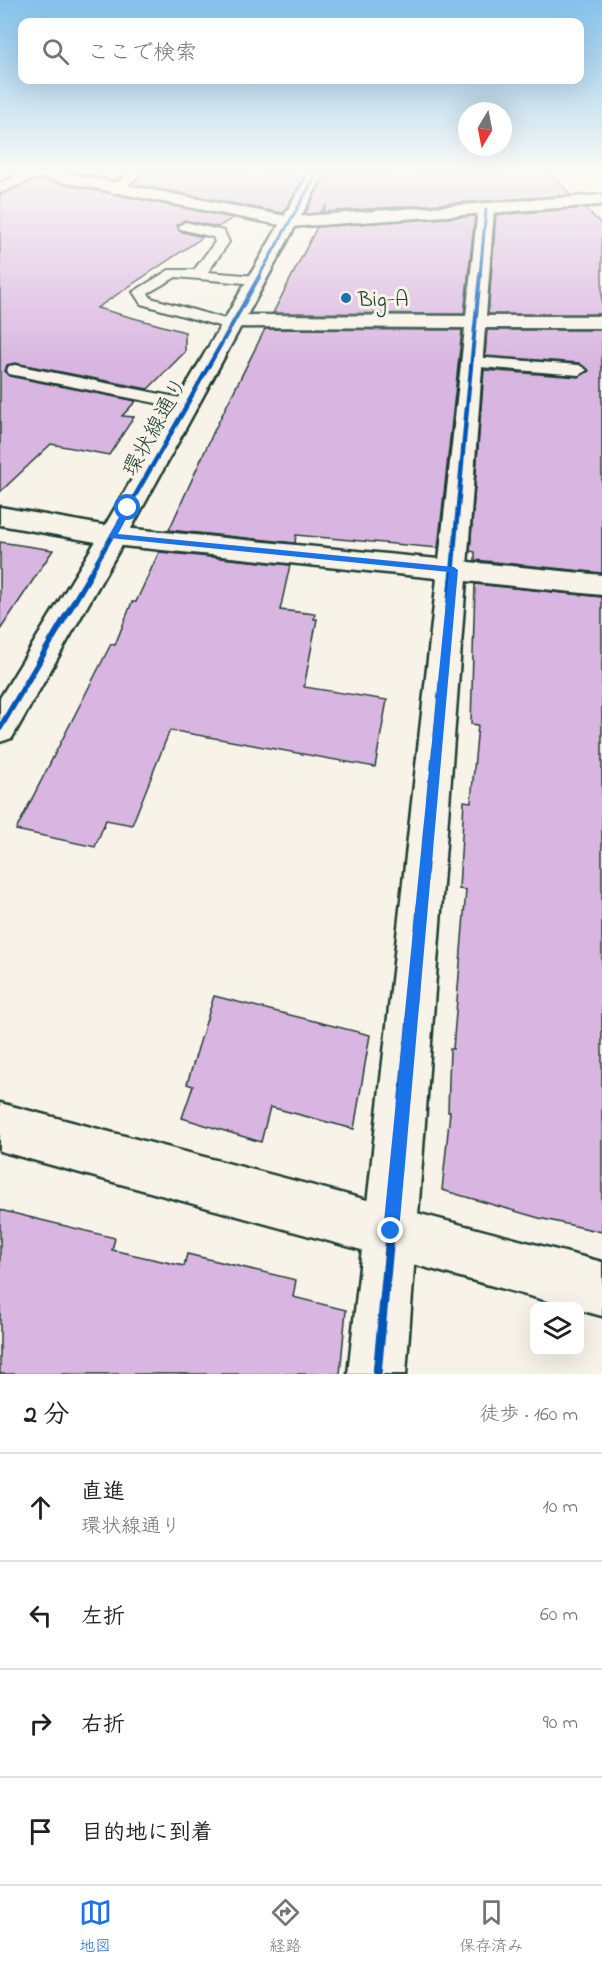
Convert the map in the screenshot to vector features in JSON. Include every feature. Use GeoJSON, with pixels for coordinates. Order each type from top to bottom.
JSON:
{"type":"FeatureCollection","features":[{"type":"Feature","properties":{"kind":"street","name":"環状線通り"},"geometry":{"type":"LineString","coordinates":[[0,728],[113,536],[283,234]]}},
{"type":"Feature","properties":{"kind":"street"},"geometry":{"type":"LineString","coordinates":[[377,1374],[484,234]]}},
{"type":"Feature","properties":{"kind":"street"},"geometry":{"type":"LineString","coordinates":[[231,323],[602,322]]}},
{"type":"Feature","properties":{"kind":"street"},"geometry":{"type":"LineString","coordinates":[[0,516],[113,536],[602,585]]}},
{"type":"Feature","properties":{"kind":"street"},"geometry":{"type":"LineString","coordinates":[[0,1127],[602,1289]]}},
{"type":"Feature","properties":{"kind":"lane"},"geometry":{"type":"LineString","coordinates":[[198,275],[222,242],[219,234]]}},
{"type":"Feature","properties":{"kind":"lane"},"geometry":{"type":"LineString","coordinates":[[231,323],[146,301],[140,292],[174,273],[256,280]]}},
{"type":"Feature","properties":{"kind":"lane"},"geometry":{"type":"LineString","coordinates":[[473,362],[579,370]]}},
{"type":"Feature","properties":{"kind":"lane"},"geometry":{"type":"LineString","coordinates":[[15,370],[186,404]]}},
{"type":"Feature","properties":{"kind":"building"},"geometry":{"type":"Polygon","coordinates":[[[0,234],[191,234],[203,237],[97,308],[185,332],[185,352],[148,389],[15,363],[7,365],[5,371],[9,376],[136,401],[122,416],[134,417],[109,455],[51,444],[0,492],[0,234]]]}},
{"type":"Feature","properties":{"kind":"building"},"geometry":{"type":"Polygon","coordinates":[[[313,234],[473,234],[464,314],[273,313],[313,234]]]}},
{"type":"Feature","properties":{"kind":"building"},"geometry":{"type":"Polygon","coordinates":[[[494,234],[602,234],[602,314],[488,314],[494,234]]]}},
{"type":"Feature","properties":{"kind":"building"},"geometry":{"type":"Polygon","coordinates":[[[265,329],[462,330],[438,548],[296,535],[295,543],[169,530],[214,431],[265,329]]]}},
{"type":"Feature","properties":{"kind":"building"},"geometry":{"type":"Polygon","coordinates":[[[487,330],[602,330],[602,573],[475,560],[475,552],[470,551],[484,370],[579,377],[589,371],[579,363],[485,356],[487,330]]]}},
{"type":"Feature","properties":{"kind":"building"},"geometry":{"type":"Polygon","coordinates":[[[0,542],[53,550],[0,630],[0,542]]]}},
{"type":"Feature","properties":{"kind":"building"},"geometry":{"type":"Polygon","coordinates":[[[159,552],[290,565],[280,610],[315,614],[314,619],[317,619],[304,687],[387,700],[375,767],[170,730],[132,825],[106,820],[95,847],[16,830],[111,644],[115,645],[132,602],[136,602],[159,552]]]}},
{"type":"Feature","properties":{"kind":"building"},"geometry":{"type":"Polygon","coordinates":[[[475,584],[602,597],[602,1232],[539,1218],[442,1190],[450,1112],[448,1112],[450,1049],[453,1049],[466,890],[459,889],[464,801],[471,802],[478,725],[471,724],[475,584]]]}},
{"type":"Feature","properties":{"kind":"building"},"geometry":{"type":"Polygon","coordinates":[[[214,996],[370,1035],[354,1129],[270,1107],[261,1142],[182,1118],[193,1086],[187,1084],[214,996]]]}},
{"type":"Feature","properties":{"kind":"building"},"geometry":{"type":"Polygon","coordinates":[[[0,1210],[115,1238],[112,1250],[184,1266],[187,1254],[296,1280],[293,1297],[346,1310],[340,1374],[0,1374],[0,1210]]]}},
{"type":"Feature","properties":{"kind":"cycle path"},"geometry":{"type":"LineString","coordinates":[[0,728],[113,536],[283,234]]}},
{"type":"Feature","properties":{"kind":"cycle path"},"geometry":{"type":"LineString","coordinates":[[377,1374],[484,234]]}},
{"type":"Feature","properties":{"kind":"place","name":"Big-A"},"geometry":{"type":"Point","coordinates":[346,298]}},
{"type":"Feature","properties":{"kind":"route"},"geometry":{"type":"LineString","coordinates":[[128,508],[113,536],[454,570],[391,1231]]}}]}
